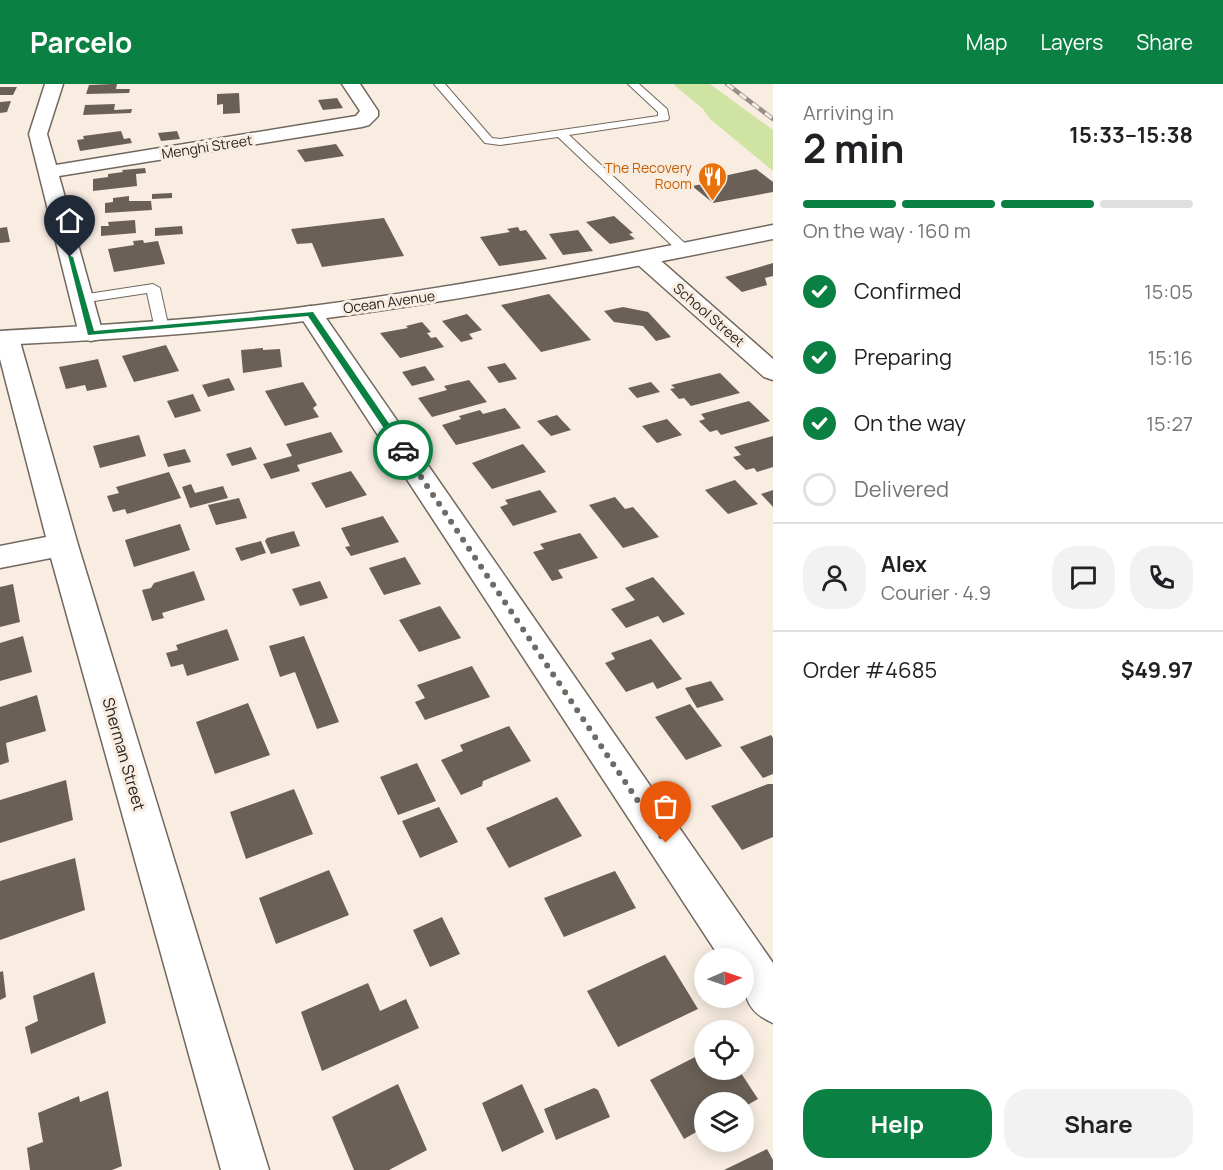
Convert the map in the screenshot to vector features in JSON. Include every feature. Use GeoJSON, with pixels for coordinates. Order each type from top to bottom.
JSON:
{"type":"FeatureCollection","features":[{"type":"Feature","properties":{"kind":"street"},"geometry":{"type":"LineString","coordinates":[[54,84],[38,134],[91,334]]}},
{"type":"Feature","properties":{"kind":"street","name":"Menghi Street"},"geometry":{"type":"LineString","coordinates":[[47,172],[346,125],[366,118],[369,111],[351,84]]}},
{"type":"Feature","properties":{"kind":"street","name":"Ocean Avenue"},"geometry":{"type":"LineString","coordinates":[[3,338],[162,328],[401,301],[644,258],[773,232]]}},
{"type":"Feature","properties":{"kind":"street","name":"School Street"},"geometry":{"type":"LineString","coordinates":[[644,258],[773,372]]}},
{"type":"Feature","properties":{"kind":"street"},"geometry":{"type":"LineString","coordinates":[[310,313],[773,1001]]}},
{"type":"Feature","properties":{"kind":"street","name":"Sherman Street"},"geometry":{"type":"LineString","coordinates":[[3,338],[245,1170]]}},
{"type":"Feature","properties":{"kind":"street"},"geometry":{"type":"LineString","coordinates":[[0,557],[63,544]]}},
{"type":"Feature","properties":{"kind":"lane"},"geometry":{"type":"LineString","coordinates":[[439,84],[489,141],[561,134],[664,118],[663,111],[633,84]]}},
{"type":"Feature","properties":{"kind":"lane"},"geometry":{"type":"LineString","coordinates":[[561,134],[685,250]]}},
{"type":"Feature","properties":{"kind":"lane"},"geometry":{"type":"LineString","coordinates":[[81,299],[153,288],[162,328]]}},
{"type":"Feature","properties":{"kind":"green space"},"geometry":{"type":"Polygon","coordinates":[[[673,84],[710,84],[773,130],[773,171],[710,119],[703,109],[673,84]]]}},
{"type":"Feature","properties":{"kind":"building"},"geometry":{"type":"Polygon","coordinates":[[[117,84],[116,89],[130,89],[129,93],[86,94],[89,85],[117,84]]]}},
{"type":"Feature","properties":{"kind":"building"},"geometry":{"type":"Polygon","coordinates":[[[0,87],[17,87],[13,95],[0,95],[0,87]]]}},
{"type":"Feature","properties":{"kind":"building"},"geometry":{"type":"Polygon","coordinates":[[[239,93],[240,113],[223,114],[223,104],[217,105],[217,94],[239,93]]]}},
{"type":"Feature","properties":{"kind":"building"},"geometry":{"type":"Polygon","coordinates":[[[337,98],[343,108],[323,110],[318,100],[337,98]]]}},
{"type":"Feature","properties":{"kind":"building"},"geometry":{"type":"Polygon","coordinates":[[[11,101],[7,112],[0,113],[0,102],[11,101]]]}},
{"type":"Feature","properties":{"kind":"building"},"geometry":{"type":"Polygon","coordinates":[[[115,104],[114,110],[132,109],[131,113],[83,115],[85,105],[115,104]]]}},
{"type":"Feature","properties":{"kind":"building"},"geometry":{"type":"Polygon","coordinates":[[[121,131],[124,139],[130,138],[132,143],[80,151],[77,140],[84,139],[83,136],[121,131]]]}},
{"type":"Feature","properties":{"kind":"building"},"geometry":{"type":"Polygon","coordinates":[[[177,131],[180,139],[161,141],[158,133],[177,131]]]}},
{"type":"Feature","properties":{"kind":"building"},"geometry":{"type":"Polygon","coordinates":[[[336,144],[344,156],[305,162],[297,150],[336,144]]]}},
{"type":"Feature","properties":{"kind":"building"},"geometry":{"type":"Polygon","coordinates":[[[145,168],[146,173],[136,174],[137,186],[93,191],[93,179],[108,177],[108,174],[123,172],[122,170],[145,168]]]}},
{"type":"Feature","properties":{"kind":"building"},"geometry":{"type":"Polygon","coordinates":[[[756,169],[773,182],[773,192],[713,203],[692,186],[708,183],[704,180],[723,180],[719,177],[756,169]]]}},
{"type":"Feature","properties":{"kind":"building"},"geometry":{"type":"Polygon","coordinates":[[[172,193],[172,198],[152,199],[152,194],[172,193]]]}},
{"type":"Feature","properties":{"kind":"building"},"geometry":{"type":"Polygon","coordinates":[[[129,196],[129,201],[151,201],[152,210],[105,213],[105,203],[113,202],[113,198],[129,196]]]}},
{"type":"Feature","properties":{"kind":"building"},"geometry":{"type":"Polygon","coordinates":[[[614,216],[633,233],[629,234],[635,239],[610,244],[586,222],[614,216]]]}},
{"type":"Feature","properties":{"kind":"building"},"geometry":{"type":"Polygon","coordinates":[[[384,218],[404,256],[322,267],[312,243],[297,244],[291,229],[384,218]]]}},
{"type":"Feature","properties":{"kind":"building"},"geometry":{"type":"Polygon","coordinates":[[[135,220],[136,233],[101,236],[101,226],[109,226],[108,222],[135,220]]]}},
{"type":"Feature","properties":{"kind":"building"},"geometry":{"type":"Polygon","coordinates":[[[182,226],[183,234],[155,236],[155,228],[182,226]]]}},
{"type":"Feature","properties":{"kind":"building"},"geometry":{"type":"Polygon","coordinates":[[[7,227],[10,242],[0,243],[0,228],[7,227]]]}},
{"type":"Feature","properties":{"kind":"building"},"geometry":{"type":"Polygon","coordinates":[[[518,227],[520,231],[526,230],[547,259],[499,266],[480,237],[510,232],[507,229],[518,227]]]}},
{"type":"Feature","properties":{"kind":"building"},"geometry":{"type":"Polygon","coordinates":[[[578,230],[593,251],[563,255],[549,234],[578,230]]]}},
{"type":"Feature","properties":{"kind":"building"},"geometry":{"type":"Polygon","coordinates":[[[143,240],[144,243],[158,241],[165,264],[114,272],[108,249],[134,245],[133,241],[143,240]]]}},
{"type":"Feature","properties":{"kind":"building"},"geometry":{"type":"Polygon","coordinates":[[[773,263],[773,276],[765,278],[767,285],[742,292],[725,277],[773,263]]]}},
{"type":"Feature","properties":{"kind":"building"},"geometry":{"type":"Polygon","coordinates":[[[549,294],[591,340],[541,352],[501,305],[549,294]]]}},
{"type":"Feature","properties":{"kind":"building"},"geometry":{"type":"Polygon","coordinates":[[[623,307],[648,312],[671,337],[656,341],[643,326],[614,322],[604,311],[623,307]]]}},
{"type":"Feature","properties":{"kind":"building"},"geometry":{"type":"Polygon","coordinates":[[[467,314],[482,330],[469,334],[473,339],[461,342],[442,321],[467,314]]]}},
{"type":"Feature","properties":{"kind":"building"},"geometry":{"type":"Polygon","coordinates":[[[422,322],[431,332],[427,333],[431,338],[436,337],[444,347],[400,358],[380,333],[408,328],[406,326],[422,322]]]}},
{"type":"Feature","properties":{"kind":"building"},"geometry":{"type":"Polygon","coordinates":[[[166,345],[179,371],[134,382],[122,356],[166,345]]]}},
{"type":"Feature","properties":{"kind":"building"},"geometry":{"type":"Polygon","coordinates":[[[263,348],[263,350],[280,349],[282,367],[243,373],[241,350],[263,348]]]}},
{"type":"Feature","properties":{"kind":"building"},"geometry":{"type":"Polygon","coordinates":[[[98,359],[107,387],[87,391],[85,385],[66,389],[59,367],[98,359]]]}},
{"type":"Feature","properties":{"kind":"building"},"geometry":{"type":"Polygon","coordinates":[[[505,363],[517,379],[499,383],[487,367],[505,363]]]}},
{"type":"Feature","properties":{"kind":"building"},"geometry":{"type":"Polygon","coordinates":[[[425,366],[435,380],[412,386],[402,372],[425,366]]]}},
{"type":"Feature","properties":{"kind":"building"},"geometry":{"type":"Polygon","coordinates":[[[720,373],[740,393],[691,406],[684,398],[679,399],[670,389],[675,388],[671,385],[720,373]]]}},
{"type":"Feature","properties":{"kind":"building"},"geometry":{"type":"Polygon","coordinates":[[[229,378],[235,390],[208,397],[202,385],[229,378]]]}},
{"type":"Feature","properties":{"kind":"building"},"geometry":{"type":"Polygon","coordinates":[[[469,380],[487,402],[432,417],[418,398],[447,390],[444,386],[469,380]]]}},
{"type":"Feature","properties":{"kind":"building"},"geometry":{"type":"Polygon","coordinates":[[[303,382],[317,405],[313,408],[319,417],[285,426],[265,391],[303,382]]]}},
{"type":"Feature","properties":{"kind":"building"},"geometry":{"type":"Polygon","coordinates":[[[651,382],[660,392],[637,398],[628,388],[651,382]]]}},
{"type":"Feature","properties":{"kind":"building"},"geometry":{"type":"Polygon","coordinates":[[[193,394],[201,411],[175,418],[167,401],[193,394]]]}},
{"type":"Feature","properties":{"kind":"building"},"geometry":{"type":"Polygon","coordinates":[[[749,401],[770,421],[721,435],[717,430],[710,432],[699,421],[705,419],[701,414],[749,401]]]}},
{"type":"Feature","properties":{"kind":"building"},"geometry":{"type":"Polygon","coordinates":[[[505,408],[521,428],[456,445],[442,425],[461,419],[459,416],[480,410],[483,414],[505,408]]]}},
{"type":"Feature","properties":{"kind":"building"},"geometry":{"type":"Polygon","coordinates":[[[557,415],[571,430],[551,436],[537,421],[557,415]]]}},
{"type":"Feature","properties":{"kind":"building"},"geometry":{"type":"Polygon","coordinates":[[[667,419],[682,435],[657,443],[642,426],[667,419]]]}},
{"type":"Feature","properties":{"kind":"building"},"geometry":{"type":"Polygon","coordinates":[[[331,432],[343,452],[297,465],[300,471],[271,479],[263,464],[292,456],[286,444],[331,432]]]}},
{"type":"Feature","properties":{"kind":"building"},"geometry":{"type":"Polygon","coordinates":[[[139,435],[146,456],[100,468],[93,446],[139,435]]]}},
{"type":"Feature","properties":{"kind":"building"},"geometry":{"type":"Polygon","coordinates":[[[773,436],[773,467],[757,472],[754,468],[746,470],[733,457],[741,455],[734,447],[773,436]]]}},
{"type":"Feature","properties":{"kind":"building"},"geometry":{"type":"Polygon","coordinates":[[[523,444],[546,472],[492,489],[472,463],[523,444]]]}},
{"type":"Feature","properties":{"kind":"building"},"geometry":{"type":"Polygon","coordinates":[[[251,447],[257,459],[232,466],[226,454],[251,447]]]}},
{"type":"Feature","properties":{"kind":"building"},"geometry":{"type":"Polygon","coordinates":[[[185,449],[191,462],[168,467],[163,454],[185,449]]]}},
{"type":"Feature","properties":{"kind":"building"},"geometry":{"type":"Polygon","coordinates":[[[351,471],[367,495],[326,508],[311,483],[351,471]]]}},
{"type":"Feature","properties":{"kind":"building"},"geometry":{"type":"Polygon","coordinates":[[[169,472],[181,498],[127,514],[125,509],[113,512],[107,496],[119,493],[116,487],[169,472]]]}},
{"type":"Feature","properties":{"kind":"building"},"geometry":{"type":"Polygon","coordinates":[[[735,480],[758,504],[728,514],[705,490],[735,480]]]}},
{"type":"Feature","properties":{"kind":"building"},"geometry":{"type":"Polygon","coordinates":[[[191,484],[195,493],[223,486],[228,498],[190,508],[182,487],[191,484]]]}},
{"type":"Feature","properties":{"kind":"building"},"geometry":{"type":"Polygon","coordinates":[[[540,490],[557,512],[513,526],[500,507],[508,504],[505,500],[540,490]]]}},
{"type":"Feature","properties":{"kind":"building"},"geometry":{"type":"Polygon","coordinates":[[[773,490],[773,507],[761,494],[773,490]]]}},
{"type":"Feature","properties":{"kind":"building"},"geometry":{"type":"Polygon","coordinates":[[[615,497],[625,509],[633,507],[659,537],[623,548],[589,505],[615,497]]]}},
{"type":"Feature","properties":{"kind":"building"},"geometry":{"type":"Polygon","coordinates":[[[239,498],[247,518],[216,525],[208,505],[239,498]]]}},
{"type":"Feature","properties":{"kind":"building"},"geometry":{"type":"Polygon","coordinates":[[[383,516],[399,542],[351,556],[345,547],[350,546],[341,528],[383,516]]]}},
{"type":"Feature","properties":{"kind":"building"},"geometry":{"type":"Polygon","coordinates":[[[180,524],[190,550],[134,567],[125,540],[180,524]]]}},
{"type":"Feature","properties":{"kind":"building"},"geometry":{"type":"Polygon","coordinates":[[[294,531],[300,546],[271,554],[265,541],[267,538],[294,531]]]}},
{"type":"Feature","properties":{"kind":"building"},"geometry":{"type":"Polygon","coordinates":[[[580,533],[598,558],[558,570],[563,578],[552,581],[533,552],[544,549],[540,544],[580,533]]]}},
{"type":"Feature","properties":{"kind":"building"},"geometry":{"type":"Polygon","coordinates":[[[261,541],[266,553],[241,561],[235,548],[261,541]]]}},
{"type":"Feature","properties":{"kind":"building"},"geometry":{"type":"Polygon","coordinates":[[[405,557],[421,584],[384,595],[369,568],[405,557]]]}},
{"type":"Feature","properties":{"kind":"building"},"geometry":{"type":"Polygon","coordinates":[[[194,571],[205,600],[162,613],[164,618],[152,621],[142,590],[151,588],[154,583],[194,571]]]}},
{"type":"Feature","properties":{"kind":"building"},"geometry":{"type":"Polygon","coordinates":[[[653,577],[685,614],[663,623],[658,616],[626,628],[611,609],[635,600],[625,588],[653,577]]]}},
{"type":"Feature","properties":{"kind":"building"},"geometry":{"type":"Polygon","coordinates":[[[320,581],[328,598],[300,606],[292,589],[320,581]]]}},
{"type":"Feature","properties":{"kind":"building"},"geometry":{"type":"Polygon","coordinates":[[[13,584],[20,622],[0,627],[0,587],[13,584]]]}},
{"type":"Feature","properties":{"kind":"building"},"geometry":{"type":"Polygon","coordinates":[[[440,606],[461,638],[419,652],[399,620],[440,606]]]}},
{"type":"Feature","properties":{"kind":"building"},"geometry":{"type":"Polygon","coordinates":[[[227,629],[239,660],[187,676],[183,664],[171,667],[166,653],[178,650],[176,645],[227,629]]]}},
{"type":"Feature","properties":{"kind":"building"},"geometry":{"type":"Polygon","coordinates":[[[23,636],[32,672],[0,681],[0,643],[23,636]]]}},
{"type":"Feature","properties":{"kind":"building"},"geometry":{"type":"Polygon","coordinates":[[[304,636],[339,722],[317,729],[295,672],[280,677],[269,646],[304,636]]]}},
{"type":"Feature","properties":{"kind":"building"},"geometry":{"type":"Polygon","coordinates":[[[651,639],[682,679],[657,689],[653,682],[626,692],[605,663],[615,659],[611,653],[651,639]]]}},
{"type":"Feature","properties":{"kind":"building"},"geometry":{"type":"Polygon","coordinates":[[[472,666],[490,697],[425,720],[415,702],[425,698],[417,685],[472,666]]]}},
{"type":"Feature","properties":{"kind":"building"},"geometry":{"type":"Polygon","coordinates":[[[711,681],[724,700],[697,708],[685,688],[711,681]]]}},
{"type":"Feature","properties":{"kind":"building"},"geometry":{"type":"Polygon","coordinates":[[[37,695],[46,731],[6,743],[9,762],[0,765],[0,707],[37,695]]]}},
{"type":"Feature","properties":{"kind":"building"},"geometry":{"type":"Polygon","coordinates":[[[248,703],[270,755],[215,774],[196,722],[248,703]]]}},
{"type":"Feature","properties":{"kind":"building"},"geometry":{"type":"Polygon","coordinates":[[[690,704],[722,746],[686,760],[655,717],[690,704]]]}},
{"type":"Feature","properties":{"kind":"building"},"geometry":{"type":"Polygon","coordinates":[[[509,726],[531,761],[483,781],[482,786],[461,795],[441,760],[463,751],[460,745],[509,726]]]}},
{"type":"Feature","properties":{"kind":"building"},"geometry":{"type":"Polygon","coordinates":[[[771,735],[773,738],[773,774],[763,778],[740,747],[771,735]]]}},
{"type":"Feature","properties":{"kind":"building"},"geometry":{"type":"Polygon","coordinates":[[[417,763],[436,801],[398,815],[380,777],[417,763]]]}},
{"type":"Feature","properties":{"kind":"building"},"geometry":{"type":"Polygon","coordinates":[[[66,780],[73,820],[0,843],[0,800],[66,780]]]}},
{"type":"Feature","properties":{"kind":"building"},"geometry":{"type":"Polygon","coordinates":[[[773,784],[773,837],[742,850],[711,806],[773,784]]]}},
{"type":"Feature","properties":{"kind":"building"},"geometry":{"type":"Polygon","coordinates":[[[294,789],[313,834],[246,859],[230,812],[294,789]]]}},
{"type":"Feature","properties":{"kind":"building"},"geometry":{"type":"Polygon","coordinates":[[[557,797],[582,836],[509,868],[486,828],[557,797]]]}},
{"type":"Feature","properties":{"kind":"building"},"geometry":{"type":"Polygon","coordinates":[[[439,807],[458,842],[420,858],[402,821],[439,807]]]}},
{"type":"Feature","properties":{"kind":"building"},"geometry":{"type":"Polygon","coordinates":[[[75,858],[85,910],[0,940],[0,881],[75,858]]]}},
{"type":"Feature","properties":{"kind":"building"},"geometry":{"type":"Polygon","coordinates":[[[329,870],[349,915],[276,944],[259,898],[329,870]]]}},
{"type":"Feature","properties":{"kind":"building"},"geometry":{"type":"Polygon","coordinates":[[[615,871],[636,908],[564,937],[544,898],[615,871]]]}},
{"type":"Feature","properties":{"kind":"building"},"geometry":{"type":"Polygon","coordinates":[[[442,917],[460,954],[430,967],[413,930],[442,917]]]}},
{"type":"Feature","properties":{"kind":"building"},"geometry":{"type":"Polygon","coordinates":[[[665,955],[694,1002],[694,1008],[698,1009],[618,1047],[587,991],[665,955]]]}},
{"type":"Feature","properties":{"kind":"building"},"geometry":{"type":"Polygon","coordinates":[[[3,971],[6,997],[0,1000],[0,972],[3,971]]]}},
{"type":"Feature","properties":{"kind":"building"},"geometry":{"type":"Polygon","coordinates":[[[94,972],[106,1023],[31,1054],[25,1027],[38,1021],[33,996],[94,972]]]}},
{"type":"Feature","properties":{"kind":"building"},"geometry":{"type":"Polygon","coordinates":[[[368,983],[380,1011],[406,999],[419,1028],[322,1071],[301,1012],[368,983]]]}},
{"type":"Feature","properties":{"kind":"building"},"geometry":{"type":"Polygon","coordinates":[[[694,1058],[694,1080],[746,1080],[753,1092],[694,1092],[694,1133],[684,1139],[650,1080],[694,1058]]]}},
{"type":"Feature","properties":{"kind":"building"},"geometry":{"type":"Polygon","coordinates":[[[398,1084],[427,1150],[389,1170],[354,1170],[332,1117],[398,1084]]]}},
{"type":"Feature","properties":{"kind":"building"},"geometry":{"type":"Polygon","coordinates":[[[522,1084],[544,1132],[502,1152],[482,1103],[522,1084]]]}},
{"type":"Feature","properties":{"kind":"building"},"geometry":{"type":"Polygon","coordinates":[[[594,1088],[598,1090],[610,1117],[556,1140],[544,1109],[594,1088]]]}},
{"type":"Feature","properties":{"kind":"building"},"geometry":{"type":"Polygon","coordinates":[[[108,1091],[122,1166],[112,1170],[30,1170],[27,1148],[43,1142],[38,1113],[79,1096],[80,1102],[108,1091]]]}},
{"type":"Feature","properties":{"kind":"building"},"geometry":{"type":"Polygon","coordinates":[[[767,1149],[773,1160],[773,1170],[724,1170],[767,1149]]]}},
{"type":"Feature","properties":{"kind":"railway"},"geometry":{"type":"LineString","coordinates":[[727,84],[773,119]]}},
{"type":"Feature","properties":{"kind":"way so far"},"geometry":{"type":"LineString","coordinates":[[403,450],[666,843]]}},
{"type":"Feature","properties":{"kind":"place","name":"The Recovery Room"},"geometry":{"type":"Point","coordinates":[713,202]}},
{"type":"Feature","properties":{"kind":"route"},"geometry":{"type":"LineString","coordinates":[[70,257],[91,334],[310,313],[403,450]]}}]}
